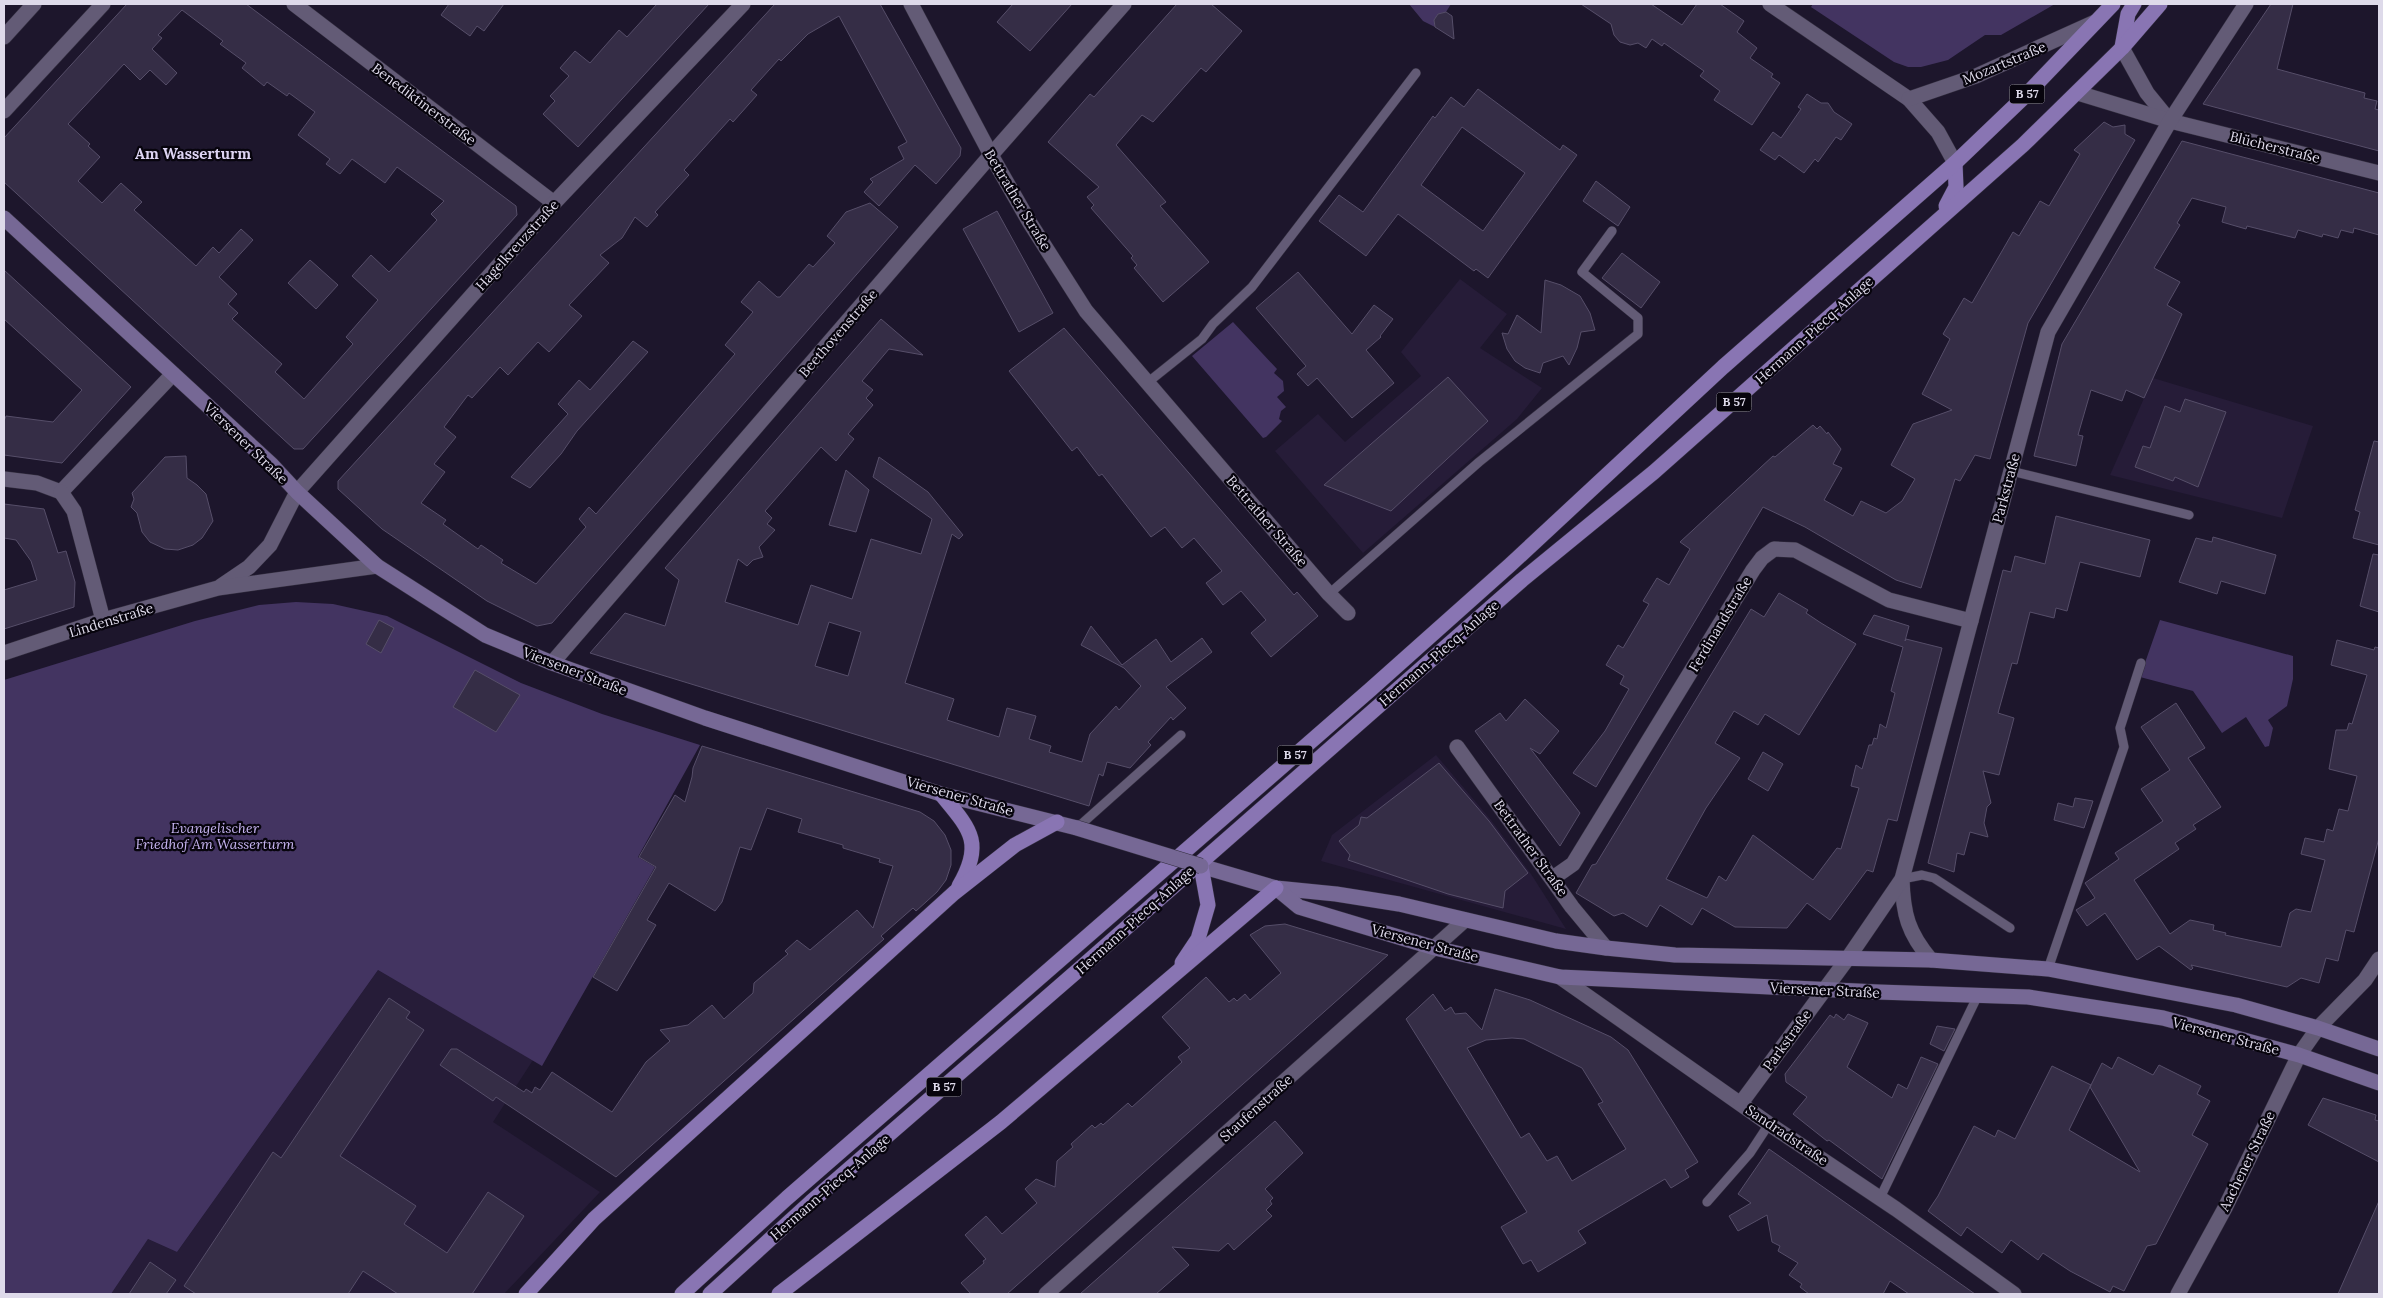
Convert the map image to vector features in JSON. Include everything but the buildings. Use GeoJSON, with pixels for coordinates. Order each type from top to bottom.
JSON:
{"type":"FeatureCollection","features":[{"type":"Feature","properties":{"kind":"main road","name":"B 57"},"geometry":{"type":"LineString","coordinates":[[2096,22],[2113,4]]}},
{"type":"Feature","properties":{"kind":"main road"},"geometry":{"type":"LineString","coordinates":[[2122,48],[2128,14],[2134,4]]}},
{"type":"Feature","properties":{"kind":"main road","name":"Hermann-Piecq-Anlage"},"geometry":{"type":"LineString","coordinates":[[710,1294],[811,1202],[1522,580],[1654,472],[1940,216],[2023,145],[2122,48],[2160,4]]}},
{"type":"Feature","properties":{"kind":"main road","name":"Hermann-Piecq-Anlage"},"geometry":{"type":"LineString","coordinates":[[682,1294],[794,1192],[1371,690],[1517,559],[1724,367],[1955,163],[2024,97],[2096,22]]}},
{"type":"Feature","properties":{"kind":"main road"},"geometry":{"type":"LineString","coordinates":[[1940,216],[1956,188],[1955,163]]}},
{"type":"Feature","properties":{"kind":"main road","name":"Viersener Straße"},"geometry":{"type":"LineString","coordinates":[[4,218],[377,566],[485,635],[552,664],[705,718],[941,794],[1058,822],[1276,888],[1336,894],[1399,904],[1556,941],[1606,948],[1675,955],[1931,960],[2048,969],[2236,1005],[2318,1028],[2379,1049]]}},
{"type":"Feature","properties":{"kind":"main road"},"geometry":{"type":"LineString","coordinates":[[941,794],[967,826],[972,841],[970,866],[954,893]]}},
{"type":"Feature","properties":{"kind":"main road"},"geometry":{"type":"LineString","coordinates":[[526,1294],[607,1207],[954,893],[1015,845],[1058,822]]}},
{"type":"Feature","properties":{"kind":"main road"},"geometry":{"type":"LineString","coordinates":[[1173,977],[1198,939],[1208,905],[1201,866]]}},
{"type":"Feature","properties":{"kind":"main road"},"geometry":{"type":"LineString","coordinates":[[780,1294],[1001,1122],[1276,888]]}},
{"type":"Feature","properties":{"kind":"main road","name":"Viersener Straße"},"geometry":{"type":"LineString","coordinates":[[1276,888],[1299,908],[1435,948],[1560,977],[1825,990],[2028,997],[2164,1018],[2298,1055],[2379,1083]]}},
{"type":"Feature","properties":{"kind":"street"},"geometry":{"type":"LineString","coordinates":[[4,36],[34,4]]}},
{"type":"Feature","properties":{"kind":"street"},"geometry":{"type":"LineString","coordinates":[[4,112],[103,4]]}},
{"type":"Feature","properties":{"kind":"street","name":"Benediktinerstraße"},"geometry":{"type":"LineString","coordinates":[[294,4],[554,204]]}},
{"type":"Feature","properties":{"kind":"street","name":"Hagelkreuzstraße"},"geometry":{"type":"LineString","coordinates":[[297,492],[554,204],[744,4]]}},
{"type":"Feature","properties":{"kind":"street","name":"Bettrather Straße"},"geometry":{"type":"LineString","coordinates":[[911,4],[991,155],[1030,223],[1086,311],[1329,594],[1348,612]]}},
{"type":"Feature","properties":{"kind":"street","name":"Beethovenstraße"},"geometry":{"type":"LineString","coordinates":[[552,664],[991,155],[1124,4]]}},
{"type":"Feature","properties":{"kind":"street"},"geometry":{"type":"LineString","coordinates":[[1770,4],[1909,99],[1938,132],[1955,163]]}},
{"type":"Feature","properties":{"kind":"street","name":"Parkstraße"},"geometry":{"type":"LineString","coordinates":[[1741,1103],[1848,958],[1902,878],[2048,332],[2170,121],[2246,4]]}},
{"type":"Feature","properties":{"kind":"street","name":"Mozartstraße"},"geometry":{"type":"LineString","coordinates":[[1909,99],[1976,76],[2096,22]]}},
{"type":"Feature","properties":{"kind":"street"},"geometry":{"type":"LineString","coordinates":[[2122,48],[2147,93],[2170,121]]}},
{"type":"Feature","properties":{"kind":"street","name":"Blücherstraße"},"geometry":{"type":"LineString","coordinates":[[2078,93],[2170,121],[2379,173]]}},
{"type":"Feature","properties":{"kind":"street"},"geometry":{"type":"LineString","coordinates":[[61,492],[173,374]]}},
{"type":"Feature","properties":{"kind":"street"},"geometry":{"type":"LineString","coordinates":[[4,479],[37,483],[61,492],[74,512],[103,620]]}},
{"type":"Feature","properties":{"kind":"street","name":"Lindenstraße"},"geometry":{"type":"LineString","coordinates":[[218,588],[249,567],[270,545],[297,492]]}},
{"type":"Feature","properties":{"kind":"street","name":"Ferdinandstraße"},"geometry":{"type":"LineString","coordinates":[[1553,878],[1573,864],[1753,570],[1762,558],[1774,549],[1794,550],[1889,600],[1971,621]]}},
{"type":"Feature","properties":{"kind":"street","name":"Lindenstraße"},"geometry":{"type":"LineString","coordinates":[[4,653],[103,620],[218,588],[377,566]]}},
{"type":"Feature","properties":{"kind":"street","name":"Bettrather Straße"},"geometry":{"type":"LineString","coordinates":[[1458,748],[1572,907],[1606,948]]}},
{"type":"Feature","properties":{"kind":"street","name":"Parkstraße"},"geometry":{"type":"LineString","coordinates":[[1902,878],[1906,919],[1916,940],[1931,960]]}},
{"type":"Feature","properties":{"kind":"street","name":"Staufenstraße"},"geometry":{"type":"LineString","coordinates":[[1046,1294],[1465,920]]}},
{"type":"Feature","properties":{"kind":"street","name":"Aachener Straße"},"geometry":{"type":"LineString","coordinates":[[2178,1294],[2225,1208],[2298,1055],[2318,1028],[2365,980],[2379,959]]}},
{"type":"Feature","properties":{"kind":"street","name":"Sandradstraße"},"geometry":{"type":"LineString","coordinates":[[1560,977],[1769,1124],[1880,1198],[2014,1294]]}},
{"type":"Feature","properties":{"kind":"lane"},"geometry":{"type":"LineString","coordinates":[[1147,383],[1202,339],[1213,324],[1252,287],[1416,73]]}},
{"type":"Feature","properties":{"kind":"lane"},"geometry":{"type":"LineString","coordinates":[[1329,594],[1479,462],[1638,334],[1638,318],[1582,272],[1612,231]]}},
{"type":"Feature","properties":{"kind":"lane"},"geometry":{"type":"LineString","coordinates":[[2011,471],[2189,515]]}},
{"type":"Feature","properties":{"kind":"lane"},"geometry":{"type":"LineString","coordinates":[[2048,969],[2124,747],[2120,728],[2141,663]]}},
{"type":"Feature","properties":{"kind":"lane"},"geometry":{"type":"LineString","coordinates":[[1077,828],[1181,735]]}},
{"type":"Feature","properties":{"kind":"lane"},"geometry":{"type":"LineString","coordinates":[[1902,878],[1922,875],[1934,878],[2010,928]]}},
{"type":"Feature","properties":{"kind":"lane"},"geometry":{"type":"LineString","coordinates":[[1880,1198],[1978,995]]}},
{"type":"Feature","properties":{"kind":"lane"},"geometry":{"type":"LineString","coordinates":[[1706,1202],[1750,1153],[1769,1124]]}},
{"type":"Feature","properties":{"kind":"shaded area"},"geometry":{"type":"Polygon","coordinates":[[[1460,279],[1507,314],[1480,348],[1542,388],[1517,419],[1363,553],[1275,451],[1318,414],[1345,442],[1421,376],[1401,352],[1460,279]]]}},
{"type":"Feature","properties":{"kind":"shaded area"},"geometry":{"type":"Polygon","coordinates":[[[2153,378],[2313,426],[2282,518],[2110,475],[2153,378]]]}},
{"type":"Feature","properties":{"kind":"shaded area"},"geometry":{"type":"Polygon","coordinates":[[[1436,755],[1491,820],[1531,874],[1566,929],[1321,861],[1332,835],[1436,755]]]}},
{"type":"Feature","properties":{"kind":"shaded area"},"geometry":{"type":"Polygon","coordinates":[[[378,970],[533,1060],[493,1122],[600,1192],[504,1294],[111,1294],[148,1239],[177,1252],[378,970]]]}},
{"type":"Feature","properties":{"kind":"green space"},"geometry":{"type":"Polygon","coordinates":[[[1409,4],[1451,4],[1446,12],[1438,14],[1434,20],[1435,27],[1423,21],[1409,4]]]}},
{"type":"Feature","properties":{"kind":"green space"},"geometry":{"type":"Polygon","coordinates":[[[1813,4],[2055,4],[2001,35],[1985,35],[1948,60],[1921,67],[1908,67],[1894,62],[1811,7],[1813,4]]]}},
{"type":"Feature","properties":{"kind":"green space"},"geometry":{"type":"Polygon","coordinates":[[[1233,322],[1277,369],[1274,373],[1283,381],[1284,391],[1277,397],[1286,407],[1281,411],[1279,419],[1282,421],[1263,438],[1192,356],[1233,322]]]}},
{"type":"Feature","properties":{"kind":"green space","name":"Evangelischer Friedhof Am Wasserturm"},"geometry":{"type":"Polygon","coordinates":[[[296,602],[333,604],[387,616],[521,683],[602,714],[700,745],[638,857],[655,867],[542,1066],[378,970],[177,1252],[148,1239],[111,1294],[4,1294],[4,680],[195,621],[259,605],[296,602]]]}},
{"type":"Feature","properties":{"kind":"green space"},"geometry":{"type":"Polygon","coordinates":[[[2160,620],[2293,656],[2293,679],[2287,706],[2268,720],[2273,728],[2269,746],[2265,747],[2246,717],[2222,733],[2193,691],[2140,677],[2160,620]]]}},
{"type":"Feature","properties":{"kind":"district","name":"Am Wasserturm"},"geometry":{"type":"Point","coordinates":[193,154]}}]}
